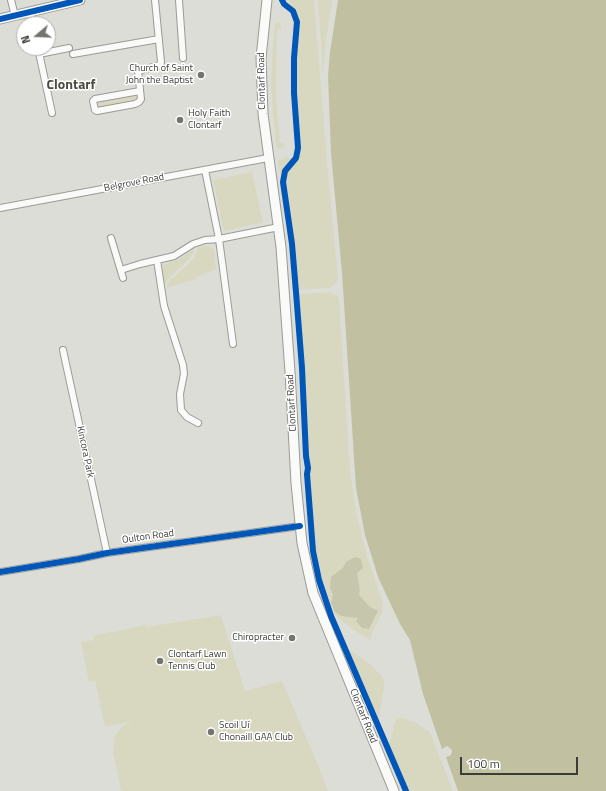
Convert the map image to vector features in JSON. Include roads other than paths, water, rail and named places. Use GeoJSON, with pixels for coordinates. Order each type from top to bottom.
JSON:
{"type":"FeatureCollection","features":[{"type":"Feature","properties":{"kind":"main road"},"geometry":{"type":"LineString","coordinates":[[0,19],[62,2],[80,0]]}},
{"type":"Feature","properties":{"kind":"main road","name":"Clontarf Road"},"geometry":{"type":"LineString","coordinates":[[267,0],[262,38],[261,71],[263,114],[268,158],[279,227],[290,372],[296,483],[305,559],[313,593],[394,791]]}},
{"type":"Feature","properties":{"kind":"street"},"geometry":{"type":"LineString","coordinates":[[11,0],[15,16]]}},
{"type":"Feature","properties":{"kind":"street"},"geometry":{"type":"LineString","coordinates":[[140,91],[95,99],[93,101],[97,111],[135,104],[141,99],[138,71],[160,65],[161,62],[156,0]]}},
{"type":"Feature","properties":{"kind":"street"},"geometry":{"type":"LineString","coordinates":[[179,0],[183,58]]}},
{"type":"Feature","properties":{"kind":"street"},"geometry":{"type":"LineString","coordinates":[[30,12],[31,16]]}},
{"type":"Feature","properties":{"kind":"street"},"geometry":{"type":"LineString","coordinates":[[73,54],[159,39]]}},
{"type":"Feature","properties":{"kind":"street"},"geometry":{"type":"LineString","coordinates":[[56,49],[69,48]]}},
{"type":"Feature","properties":{"kind":"street"},"geometry":{"type":"LineString","coordinates":[[39,56],[52,113]]}},
{"type":"Feature","properties":{"kind":"street","name":"Belgrove Road"},"geometry":{"type":"LineString","coordinates":[[0,208],[268,158]]}},
{"type":"Feature","properties":{"kind":"street"},"geometry":{"type":"LineString","coordinates":[[205,170],[219,239],[233,344]]}},
{"type":"Feature","properties":{"kind":"street"},"geometry":{"type":"LineString","coordinates":[[121,270],[174,256],[202,241],[279,227]]}},
{"type":"Feature","properties":{"kind":"street"},"geometry":{"type":"LineString","coordinates":[[111,238],[123,278]]}},
{"type":"Feature","properties":{"kind":"street"},"geometry":{"type":"LineString","coordinates":[[157,260],[164,306],[183,365],[184,374],[180,394],[181,410],[187,417],[198,423]]}},
{"type":"Feature","properties":{"kind":"street","name":"Kincora Park"},"geometry":{"type":"LineString","coordinates":[[63,350],[107,553]]}},
{"type":"Feature","properties":{"kind":"street","name":"Oulton Road"},"geometry":{"type":"LineString","coordinates":[[0,572],[107,553],[300,526]]}},
{"type":"Feature","properties":{"kind":"place","name":"Church of Saint John the Baptist"},"geometry":{"type":"Point","coordinates":[201,75]}},
{"type":"Feature","properties":{"kind":"place","name":"Holy Faith Clontarf"},"geometry":{"type":"Point","coordinates":[180,120]}},
{"type":"Feature","properties":{"kind":"place","name":"Chiropracter"},"geometry":{"type":"Point","coordinates":[292,638]}},
{"type":"Feature","properties":{"kind":"place","name":"Clontarf Lawn Tennis Club"},"geometry":{"type":"Point","coordinates":[160,661]}},
{"type":"Feature","properties":{"kind":"place","name":"Scoil Uí Chonaill GAA Club"},"geometry":{"type":"Point","coordinates":[211,732]}},
{"type":"Feature","properties":{"kind":"district","name":"Clontarf"},"geometry":{"type":"Point","coordinates":[71,86]}}]}
